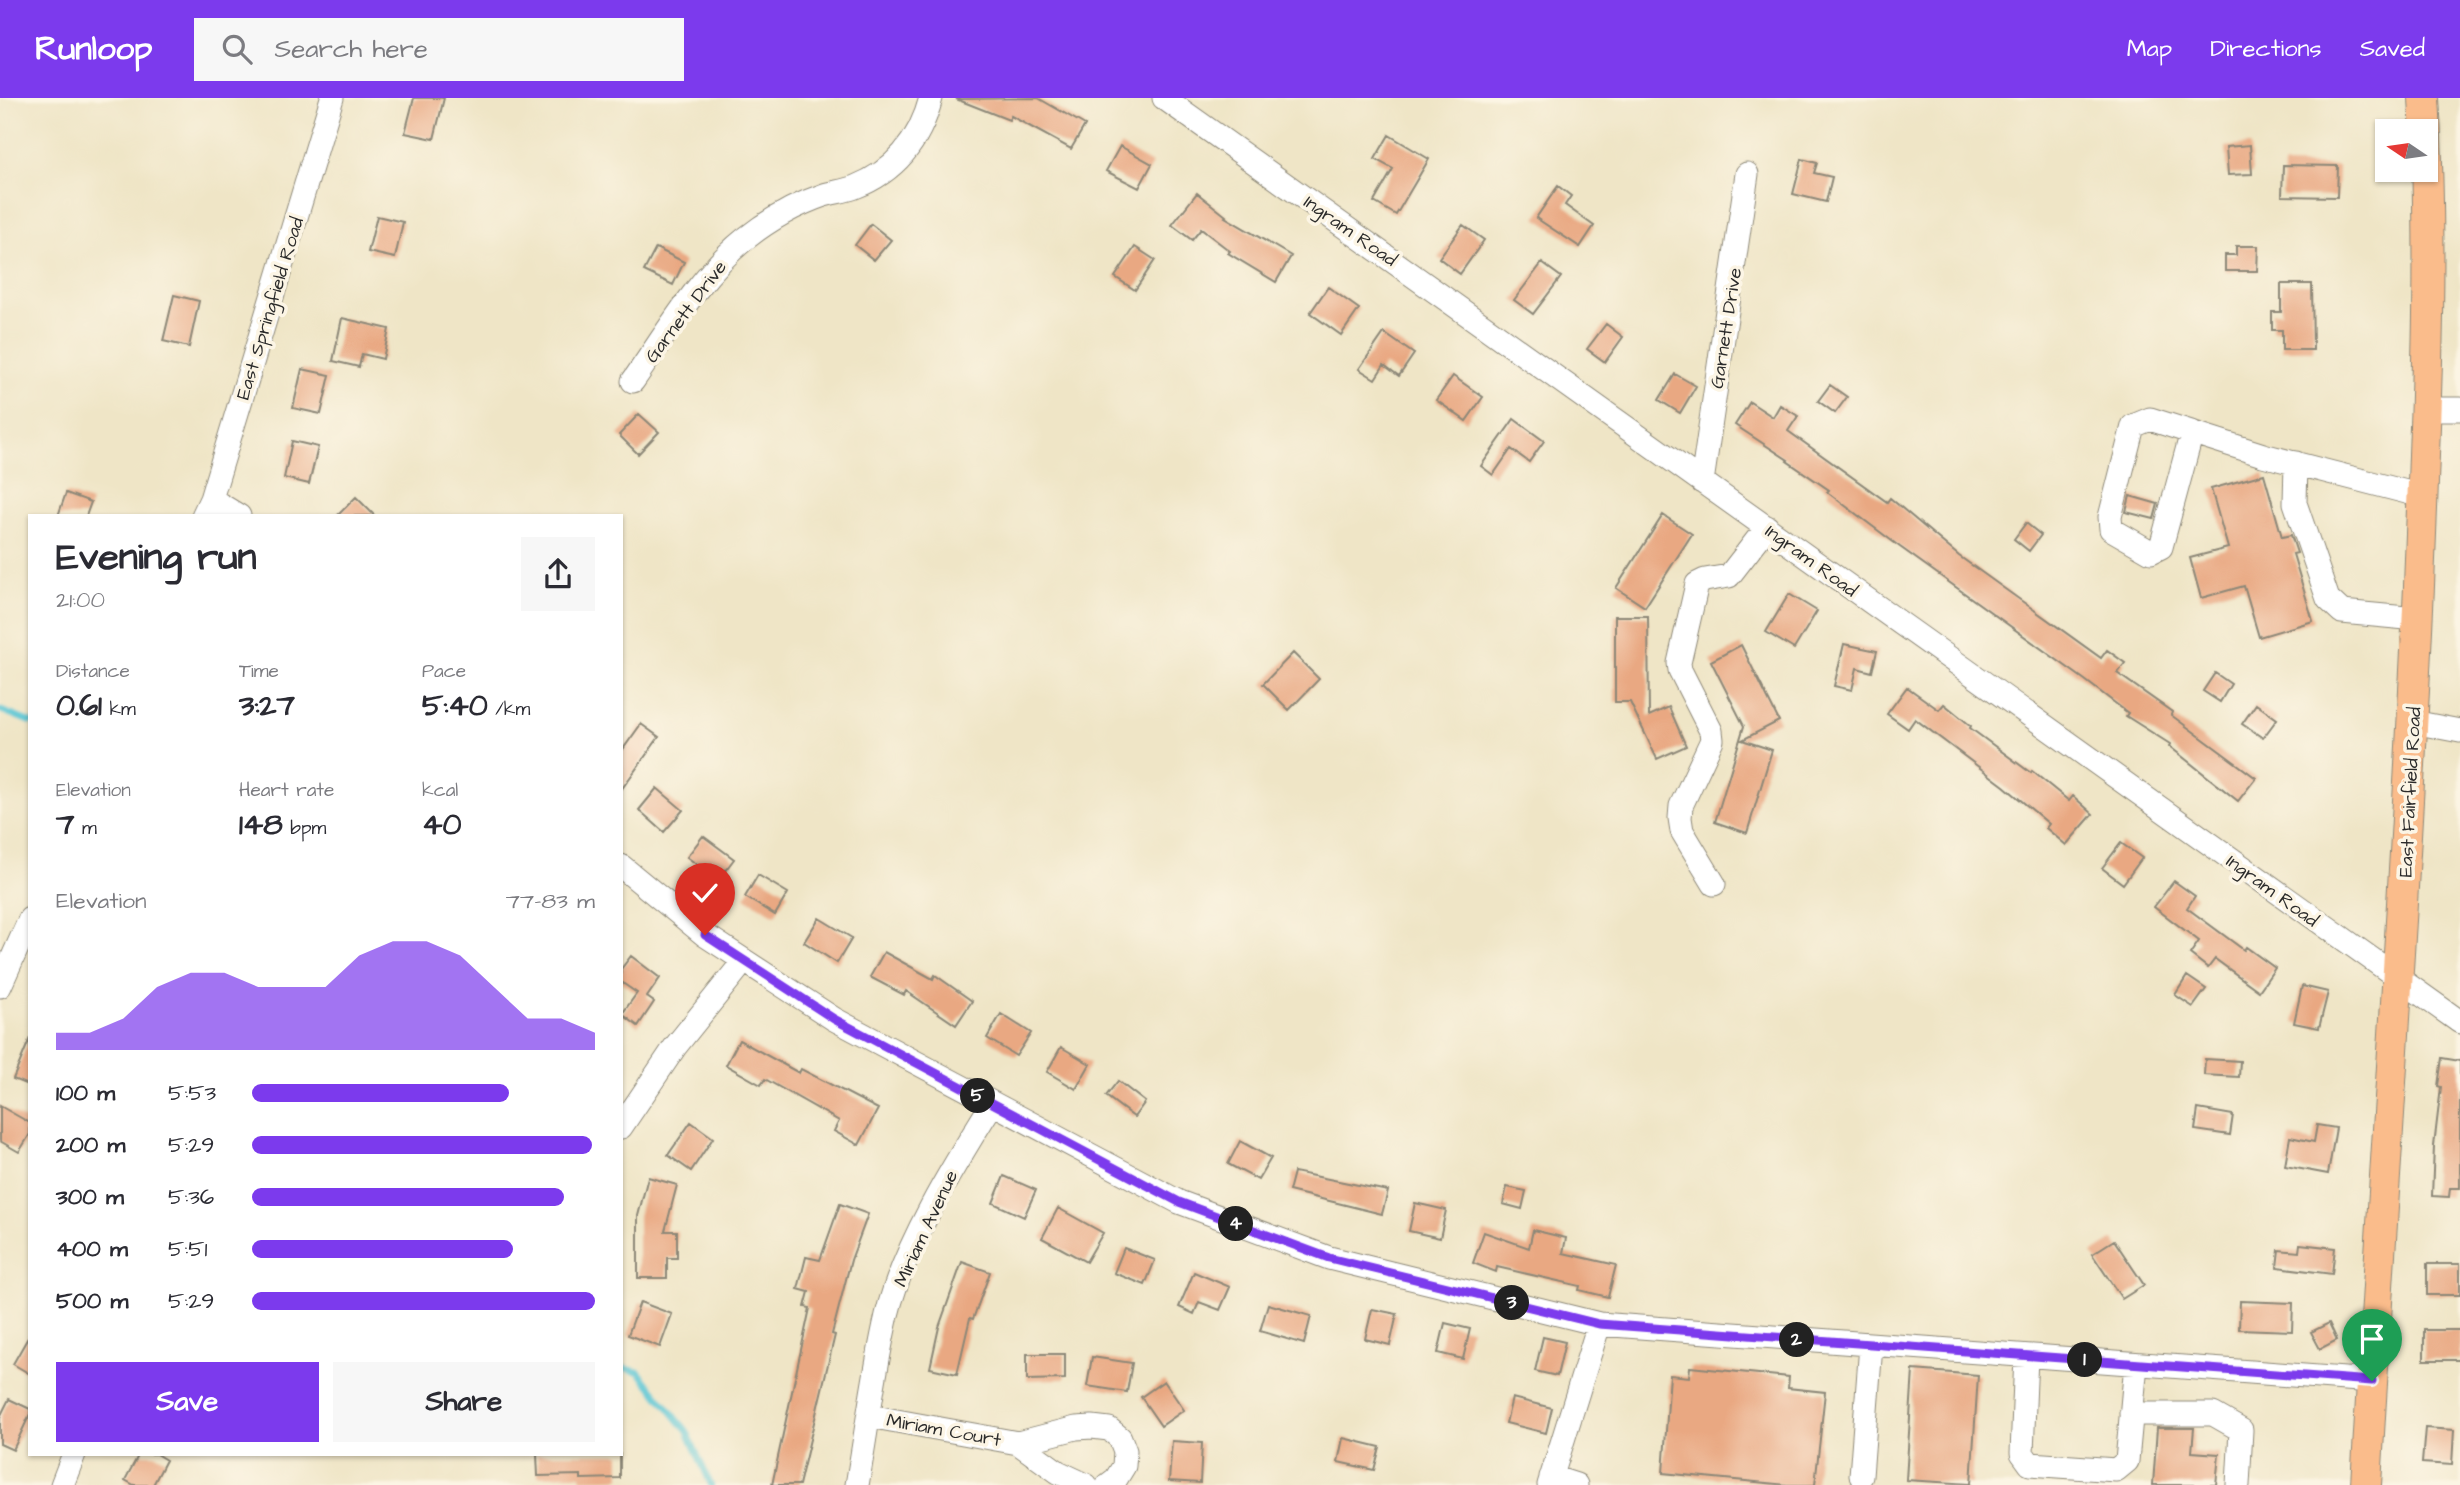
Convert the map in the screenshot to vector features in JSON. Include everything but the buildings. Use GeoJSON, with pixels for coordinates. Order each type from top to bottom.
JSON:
{"type":"FeatureCollection","features":[{"type":"Feature","properties":{"kind":"main road","name":"East Fairfield Road"},"geometry":{"type":"LineString","coordinates":[[2367,1485],[2413,722],[2426,409],[2430,276],[2424,98]]}},
{"type":"Feature","properties":{"kind":"street","name":"East Springfield Road"},"geometry":{"type":"LineString","coordinates":[[207,508],[332,98]]}},
{"type":"Feature","properties":{"kind":"street","name":"Garnett Drive"},"geometry":{"type":"LineString","coordinates":[[633,381],[708,276],[726,257],[745,239],[789,210],[851,188],[887,169],[904,154],[915,139],[931,98]]}},
{"type":"Feature","properties":{"kind":"street","name":"Ingram Road"},"geometry":{"type":"LineString","coordinates":[[1164,98],[2460,1022]]}},
{"type":"Feature","properties":{"kind":"street","name":"Garnett Drive"},"geometry":{"type":"LineString","coordinates":[[1702,482],[1747,174]]}},
{"type":"Feature","properties":{"kind":"street"},"geometry":{"type":"LineString","coordinates":[[2426,409],[2460,409]]}},
{"type":"Feature","properties":{"kind":"street"},"geometry":{"type":"LineString","coordinates":[[2192,432],[2161,547],[2151,552],[2112,529],[2110,517],[2133,426],[2140,421],[2150,419],[2296,463],[2422,496]]}},
{"type":"Feature","properties":{"kind":"street"},"geometry":{"type":"LineString","coordinates":[[2296,463],[2295,503],[2328,599],[2342,612],[2417,619]]}},
{"type":"Feature","properties":{"kind":"street"},"geometry":{"type":"LineString","coordinates":[[207,508],[231,514]]}},
{"type":"Feature","properties":{"kind":"street"},"geometry":{"type":"LineString","coordinates":[[1714,884],[1682,831],[1681,806],[1712,740],[1712,731],[1680,670],[1679,663],[1697,584],[1729,576],[1767,527]]}},
{"type":"Feature","properties":{"kind":"street"},"geometry":{"type":"LineString","coordinates":[[2413,722],[2460,731]]}},
{"type":"Feature","properties":{"kind":"street"},"geometry":{"type":"LineString","coordinates":[[623,868],[705,935],[834,1019],[1179,1202],[1280,1242],[1329,1258],[1599,1324],[2372,1381]]}},
{"type":"Feature","properties":{"kind":"street"},"geometry":{"type":"LineString","coordinates":[[0,986],[28,923]]}},
{"type":"Feature","properties":{"kind":"street"},"geometry":{"type":"LineString","coordinates":[[623,1124],[675,1047],[744,961]]}},
{"type":"Feature","properties":{"kind":"street","name":"Miriam Avenue"},"geometry":{"type":"LineString","coordinates":[[857,1485],[888,1314],[901,1272],[953,1168],[992,1104]]}},
{"type":"Feature","properties":{"kind":"street"},"geometry":{"type":"LineString","coordinates":[[1576,1485],[1550,1481],[1599,1324]]}},
{"type":"Feature","properties":{"kind":"street"},"geometry":{"type":"LineString","coordinates":[[1861,1476],[1871,1345]]}},
{"type":"Feature","properties":{"kind":"street"},"geometry":{"type":"LineString","coordinates":[[2026,1356],[2022,1453],[2030,1464],[2116,1471],[2127,1461],[2136,1364]]}},
{"type":"Feature","properties":{"kind":"street"},"geometry":{"type":"LineString","coordinates":[[2131,1414],[2213,1414],[2241,1430],[2238,1485]]}},
{"type":"Feature","properties":{"kind":"street","name":"Miriam Court"},"geometry":{"type":"LineString","coordinates":[[869,1416],[1018,1443],[1076,1428],[1109,1429],[1120,1438],[1125,1451],[1124,1466],[1116,1479],[1108,1485]]}},
{"type":"Feature","properties":{"kind":"street","name":"Miriam Court"},"geometry":{"type":"LineString","coordinates":[[1018,1443],[1058,1472],[1086,1485]]}},
{"type":"Feature","properties":{"kind":"street"},"geometry":{"type":"LineString","coordinates":[[62,1485],[73,1456]]}},
{"type":"Feature","properties":{"kind":"waterway"},"geometry":{"type":"LineString","coordinates":[[0,710],[28,721]]}},
{"type":"Feature","properties":{"kind":"waterway"},"geometry":{"type":"LineString","coordinates":[[623,1368],[639,1372],[687,1431],[711,1485]]}},
{"type":"Feature","properties":{"kind":"route"},"geometry":{"type":"LineString","coordinates":[[705,935],[834,1019],[1179,1202],[1280,1242],[1329,1258],[1599,1324],[2372,1381]]}}]}
